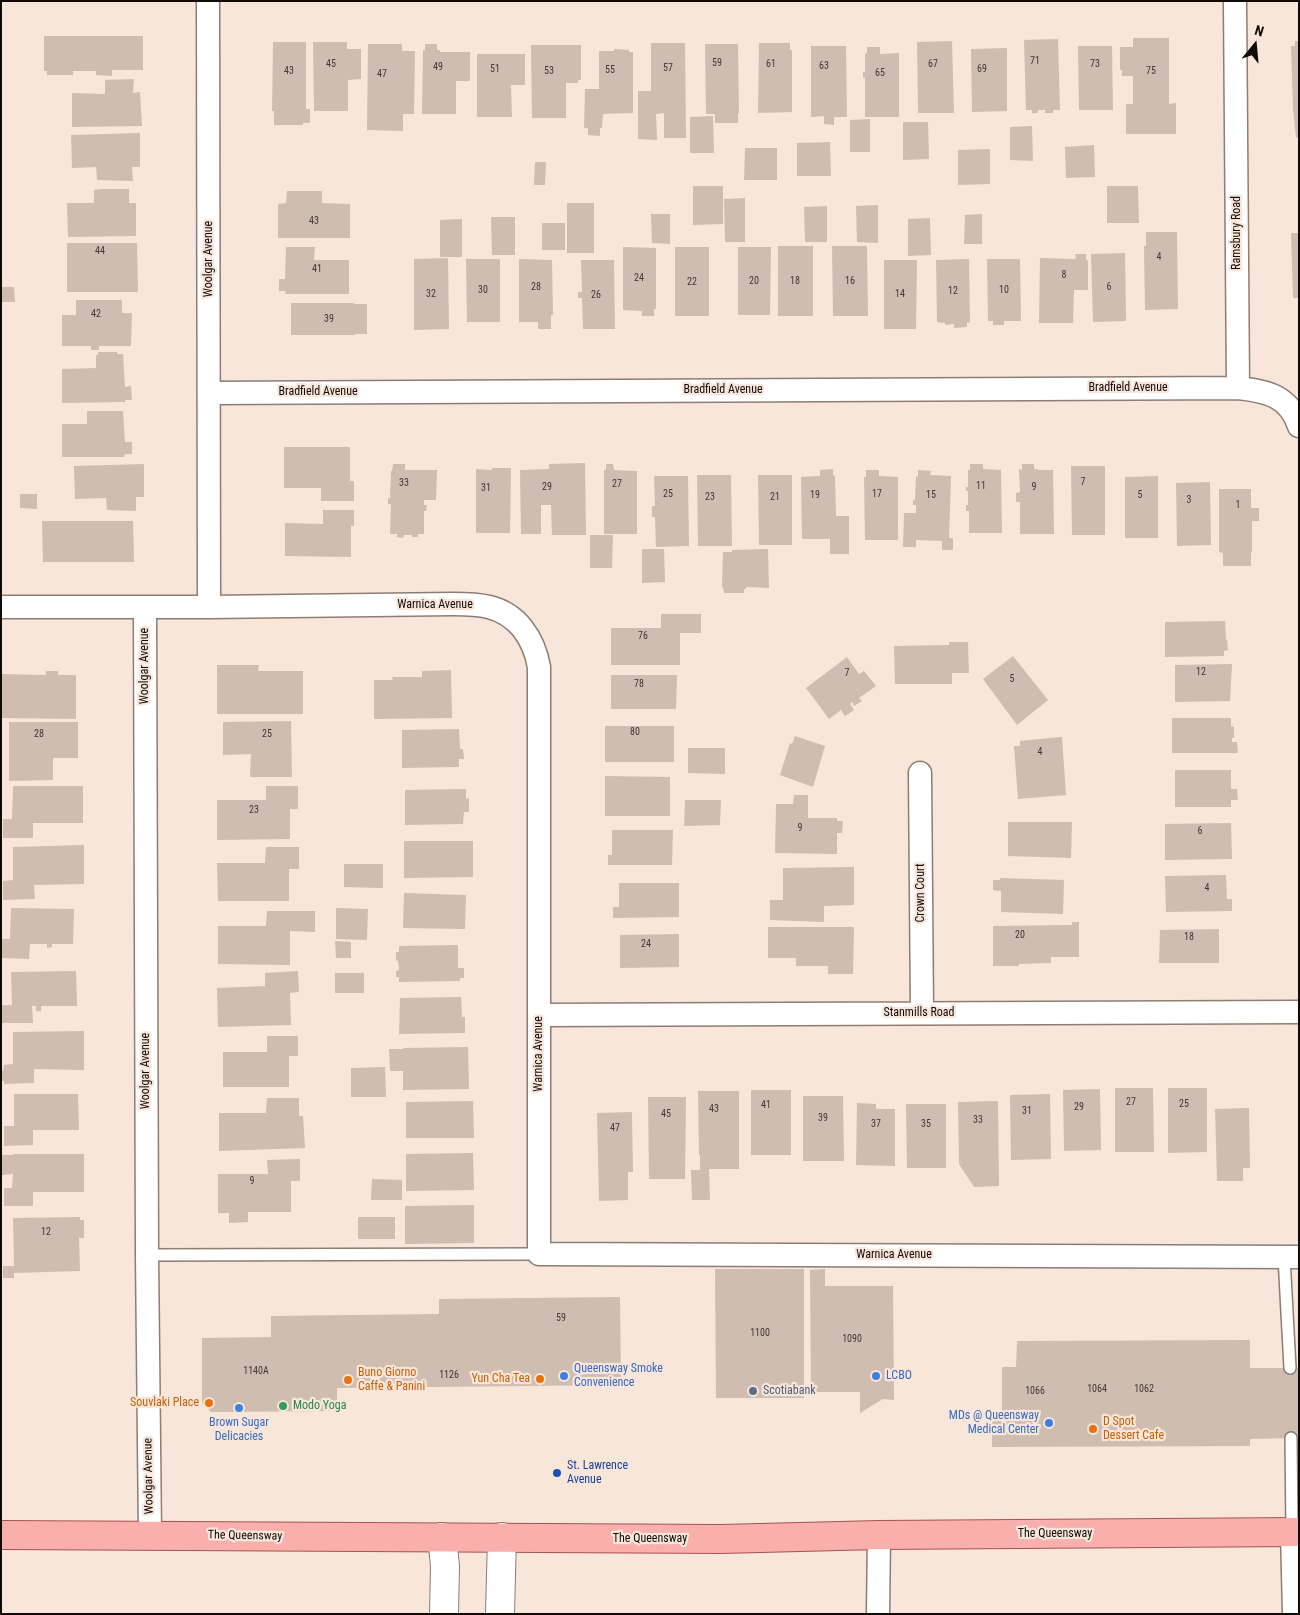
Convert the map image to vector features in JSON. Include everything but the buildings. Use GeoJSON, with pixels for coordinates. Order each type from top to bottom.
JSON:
{"type":"FeatureCollection","features":[{"type":"Feature","properties":{"kind":"main road","name":"The Queensway"},"geometry":{"type":"LineString","coordinates":[[1,1535],[721,1539],[879,1535],[1295,1532]]}},
{"type":"Feature","properties":{"kind":"street","name":"Woolgar Avenue"},"geometry":{"type":"LineString","coordinates":[[208,1],[209,607]]}},
{"type":"Feature","properties":{"kind":"street","name":"Ramsbury Road"},"geometry":{"type":"LineString","coordinates":[[1235,1],[1238,388]]}},
{"type":"Feature","properties":{"kind":"street","name":"Bradfield Avenue"},"geometry":{"type":"LineString","coordinates":[[209,393],[1238,388]]}},
{"type":"Feature","properties":{"kind":"street"},"geometry":{"type":"LineString","coordinates":[[1238,388],[1265,392],[1283,402],[1297,418]]}},
{"type":"Feature","properties":{"kind":"street","name":"Warnica Avenue"},"geometry":{"type":"LineString","coordinates":[[1,607],[454,604],[490,607],[506,614],[520,625],[527,634],[537,655],[539,674],[539,1254],[1294,1257]]}},
{"type":"Feature","properties":{"kind":"street","name":"Woolgar Avenue"},"geometry":{"type":"LineString","coordinates":[[145,607],[150,1535]]}},
{"type":"Feature","properties":{"kind":"street","name":"Crown Court"},"geometry":{"type":"LineString","coordinates":[[920,773],[922,1013]]}},
{"type":"Feature","properties":{"kind":"street","name":"Stanmills Road"},"geometry":{"type":"LineString","coordinates":[[539,1015],[1299,1012]]}},
{"type":"Feature","properties":{"kind":"street"},"geometry":{"type":"LineString","coordinates":[[1294,1614],[1295,1532]]}},
{"type":"Feature","properties":{"kind":"street"},"geometry":{"type":"LineString","coordinates":[[878,1614],[879,1535]]}},
{"type":"Feature","properties":{"kind":"street"},"geometry":{"type":"LineString","coordinates":[[442,1537],[445,1566],[444,1614]]}},
{"type":"Feature","properties":{"kind":"street"},"geometry":{"type":"LineString","coordinates":[[500,1614],[502,1537]]}},
{"type":"Feature","properties":{"kind":"lane"},"geometry":{"type":"LineString","coordinates":[[147,1255],[539,1254]]}},
{"type":"Feature","properties":{"kind":"lane"},"geometry":{"type":"LineString","coordinates":[[1290,1368],[1287,1300],[1294,1257]]}},
{"type":"Feature","properties":{"kind":"lane"},"geometry":{"type":"LineString","coordinates":[[1287,1300],[1299,1301]]}},
{"type":"Feature","properties":{"kind":"lane"},"geometry":{"type":"LineString","coordinates":[[1291,1438],[1295,1532]]}},
{"type":"Feature","properties":{"kind":"place","name":"Queensway Smoke Convenience"},"geometry":{"type":"Point","coordinates":[564,1376]}},
{"type":"Feature","properties":{"kind":"place","name":"LCBO"},"geometry":{"type":"Point","coordinates":[876,1376]}},
{"type":"Feature","properties":{"kind":"place","name":"Yun Cha Tea"},"geometry":{"type":"Point","coordinates":[540,1379]}},
{"type":"Feature","properties":{"kind":"place","name":"Buno Giorno Caffe & Panini"},"geometry":{"type":"Point","coordinates":[348,1380]}},
{"type":"Feature","properties":{"kind":"place","name":"Scotiabank"},"geometry":{"type":"Point","coordinates":[753,1391]}},
{"type":"Feature","properties":{"kind":"place","name":"Souvlaki Place"},"geometry":{"type":"Point","coordinates":[209,1403]}},
{"type":"Feature","properties":{"kind":"place","name":"Modo Yoga"},"geometry":{"type":"Point","coordinates":[283,1406]}},
{"type":"Feature","properties":{"kind":"place","name":"Brown Sugar Delicacies"},"geometry":{"type":"Point","coordinates":[239,1408]}},
{"type":"Feature","properties":{"kind":"place","name":"MDs @ Queensway Medical Center"},"geometry":{"type":"Point","coordinates":[1049,1423]}},
{"type":"Feature","properties":{"kind":"place","name":"D Spot Dessert Cafe"},"geometry":{"type":"Point","coordinates":[1093,1429]}},
{"type":"Feature","properties":{"kind":"place","name":"St. Lawrence Avenue"},"geometry":{"type":"Point","coordinates":[557,1473]}}]}
